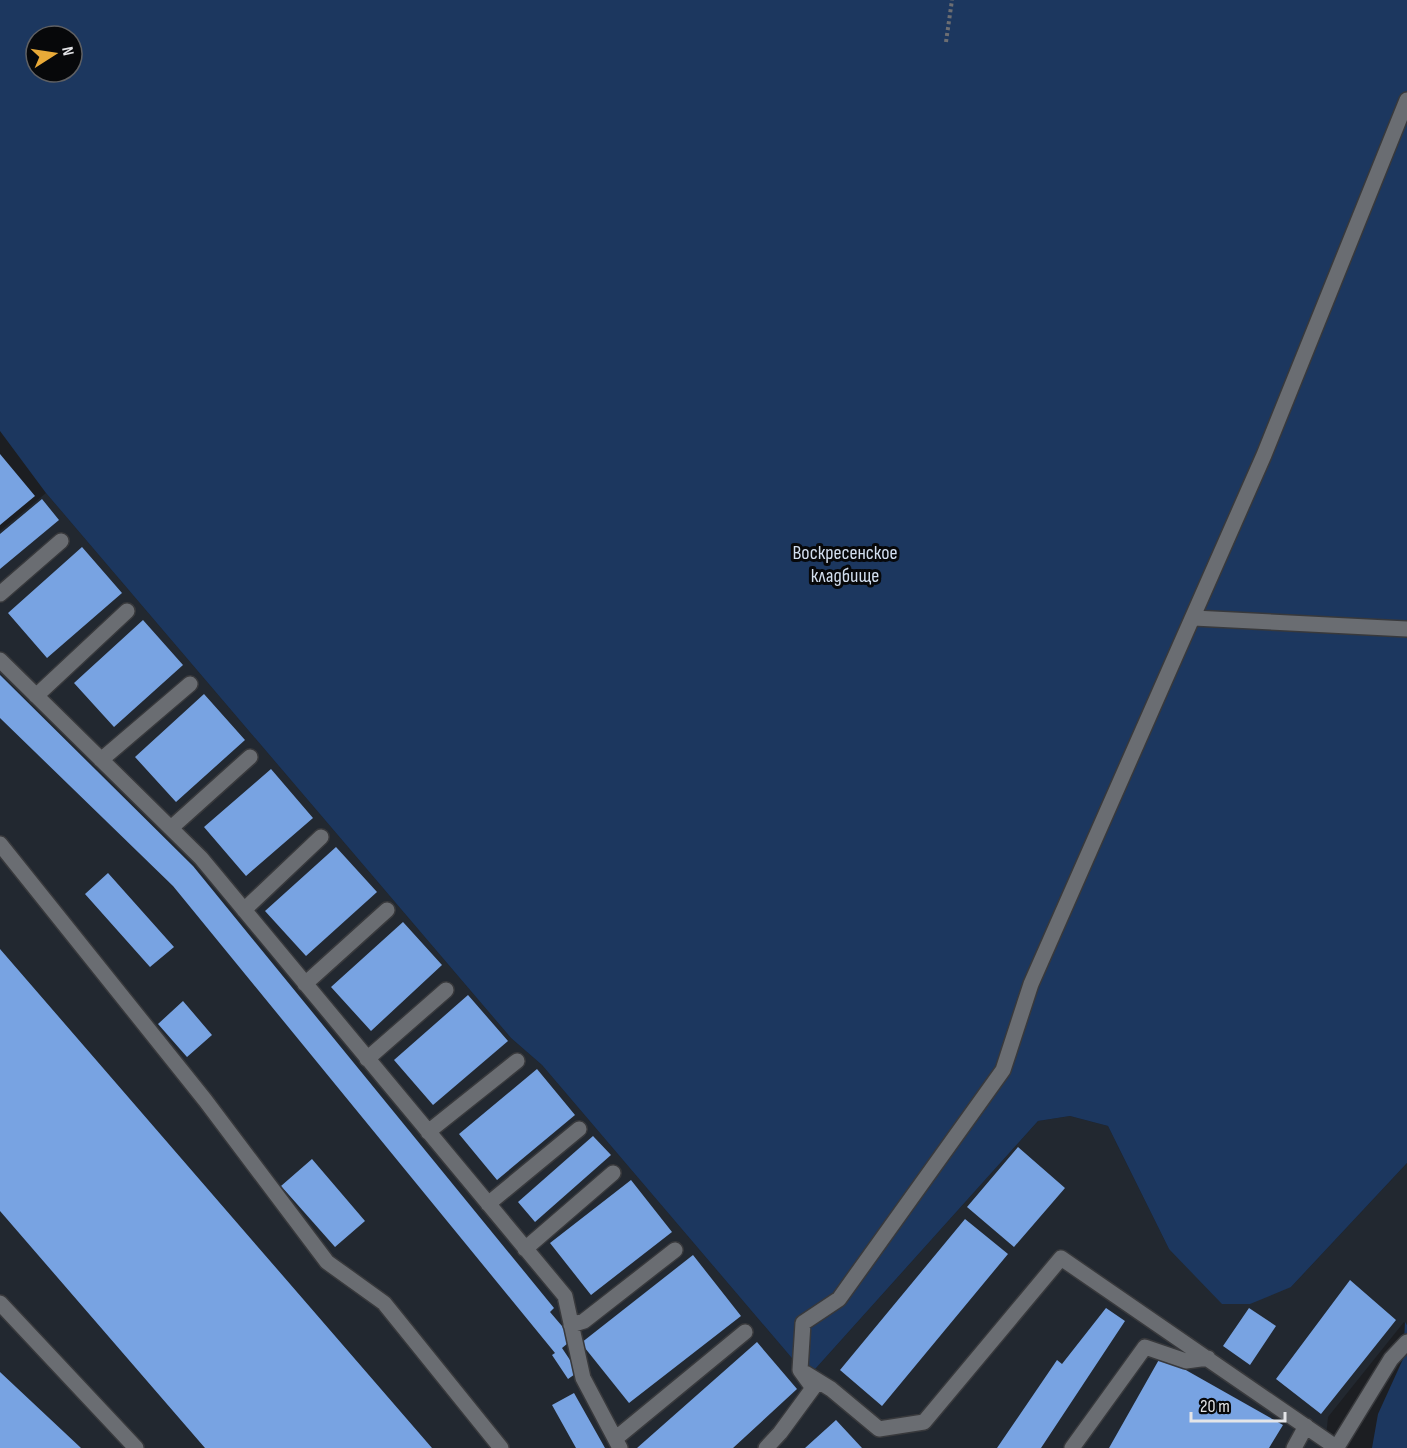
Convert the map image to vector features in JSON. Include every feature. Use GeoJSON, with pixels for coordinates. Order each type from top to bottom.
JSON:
{"type":"FeatureCollection","features":[{"type":"Feature","properties":{"kind":"lane"},"geometry":{"type":"LineString","coordinates":[[766,1448],[813,1388],[800,1370],[803,1323],[839,1299],[1003,1070],[1031,984],[1264,455],[1407,100]]}},
{"type":"Feature","properties":{"kind":"lane"},"geometry":{"type":"LineString","coordinates":[[0,594],[61,541]]}},
{"type":"Feature","properties":{"kind":"lane"},"geometry":{"type":"LineString","coordinates":[[36,696],[128,611]]}},
{"type":"Feature","properties":{"kind":"lane"},"geometry":{"type":"LineString","coordinates":[[1194,618],[1407,629]]}},
{"type":"Feature","properties":{"kind":"lane"},"geometry":{"type":"LineString","coordinates":[[0,660],[201,858],[565,1296],[583,1378],[618,1443],[745,1332]]}},
{"type":"Feature","properties":{"kind":"lane"},"geometry":{"type":"LineString","coordinates":[[101,760],[190,684]]}},
{"type":"Feature","properties":{"kind":"lane"},"geometry":{"type":"LineString","coordinates":[[171,828],[250,757]]}},
{"type":"Feature","properties":{"kind":"lane"},"geometry":{"type":"LineString","coordinates":[[244,910],[321,837]]}},
{"type":"Feature","properties":{"kind":"lane"},"geometry":{"type":"LineString","coordinates":[[0,844],[198,1091],[327,1262],[384,1303],[501,1448]]}},
{"type":"Feature","properties":{"kind":"lane"},"geometry":{"type":"LineString","coordinates":[[305,984],[387,910]]}},
{"type":"Feature","properties":{"kind":"lane"},"geometry":{"type":"LineString","coordinates":[[367,1059],[446,990]]}},
{"type":"Feature","properties":{"kind":"lane"},"geometry":{"type":"LineString","coordinates":[[428,1132],[517,1061]]}},
{"type":"Feature","properties":{"kind":"lane"},"geometry":{"type":"LineString","coordinates":[[488,1204],[579,1129]]}},
{"type":"Feature","properties":{"kind":"lane"},"geometry":{"type":"LineString","coordinates":[[525,1249],[613,1173]]}},
{"type":"Feature","properties":{"kind":"lane"},"geometry":{"type":"LineString","coordinates":[[571,1325],[584,1321],[675,1250]]}},
{"type":"Feature","properties":{"kind":"lane"},"geometry":{"type":"LineString","coordinates":[[800,1370],[831,1389],[879,1429],[924,1422],[1061,1258],[1337,1448],[1391,1359],[1407,1341]]}},
{"type":"Feature","properties":{"kind":"lane"},"geometry":{"type":"LineString","coordinates":[[0,1303],[136,1448]]}},
{"type":"Feature","properties":{"kind":"lane"},"geometry":{"type":"LineString","coordinates":[[1072,1448],[1145,1347],[1186,1361],[1208,1358]]}},
{"type":"Feature","properties":{"kind":"lane"},"geometry":{"type":"LineString","coordinates":[[1294,1448],[1306,1426]]}},
{"type":"Feature","properties":{"kind":"path"},"geometry":{"type":"LineString","coordinates":[[946,42],[952,0]]}},
{"type":"Feature","properties":{"kind":"shaded area"},"geometry":{"type":"Polygon","coordinates":[[[46,493],[511,1038],[542,1065],[808,1377],[1038,1121],[1070,1116],[1108,1126],[1169,1249],[1291,1287],[1407,1163],[1407,1325],[1404,1322],[1328,1417],[1325,1448],[0,1448],[0,531],[46,493]]]}},
{"type":"Feature","properties":{"kind":"green space","name":"Воскресенское кладбище"},"geometry":{"type":"Polygon","coordinates":[[[0,0],[1407,0],[1407,1163],[1291,1287],[1250,1304],[1222,1304],[1169,1249],[1108,1126],[1070,1116],[1038,1121],[808,1377],[542,1065],[511,1038],[46,493],[0,431],[0,0]]]}},
{"type":"Feature","properties":{"kind":"green space"},"geometry":{"type":"Polygon","coordinates":[[[1405,1322],[1407,1325],[1407,1448],[1372,1448],[1378,1414],[1403,1359],[1405,1322]]]}},
{"type":"Feature","properties":{"kind":"building"},"geometry":{"type":"Polygon","coordinates":[[[0,454],[35,496],[0,525],[0,454]]]}},
{"type":"Feature","properties":{"kind":"building"},"geometry":{"type":"Polygon","coordinates":[[[42,499],[59,520],[0,569],[0,534],[42,499]]]}},
{"type":"Feature","properties":{"kind":"building"},"geometry":{"type":"Polygon","coordinates":[[[82,547],[122,593],[47,658],[8,613],[82,547]]]}},
{"type":"Feature","properties":{"kind":"building"},"geometry":{"type":"Polygon","coordinates":[[[143,620],[183,665],[114,727],[74,683],[143,620]]]}},
{"type":"Feature","properties":{"kind":"building"},"geometry":{"type":"Polygon","coordinates":[[[0,675],[193,866],[554,1308],[550,1312],[573,1339],[562,1348],[578,1372],[568,1379],[552,1355],[555,1353],[173,886],[0,718],[0,675]]]}},
{"type":"Feature","properties":{"kind":"building"},"geometry":{"type":"Polygon","coordinates":[[[204,694],[245,740],[176,802],[135,757],[204,694]]]}},
{"type":"Feature","properties":{"kind":"building"},"geometry":{"type":"Polygon","coordinates":[[[271,769],[313,818],[246,876],[204,827],[271,769]]]}},
{"type":"Feature","properties":{"kind":"building"},"geometry":{"type":"Polygon","coordinates":[[[336,847],[377,892],[306,956],[265,911],[336,847]]]}},
{"type":"Feature","properties":{"kind":"building"},"geometry":{"type":"Polygon","coordinates":[[[108,873],[174,947],[150,967],[85,894],[108,873]]]}},
{"type":"Feature","properties":{"kind":"building"},"geometry":{"type":"Polygon","coordinates":[[[403,922],[442,965],[371,1031],[331,987],[403,922]]]}},
{"type":"Feature","properties":{"kind":"building"},"geometry":{"type":"Polygon","coordinates":[[[0,949],[432,1448],[205,1448],[0,1211],[0,949]]]}},
{"type":"Feature","properties":{"kind":"building"},"geometry":{"type":"Polygon","coordinates":[[[468,995],[508,1041],[433,1105],[394,1060],[468,995]]]}},
{"type":"Feature","properties":{"kind":"building"},"geometry":{"type":"Polygon","coordinates":[[[183,1001],[212,1035],[187,1057],[158,1024],[183,1001]]]}},
{"type":"Feature","properties":{"kind":"building"},"geometry":{"type":"Polygon","coordinates":[[[537,1069],[575,1115],[497,1180],[459,1134],[537,1069]]]}},
{"type":"Feature","properties":{"kind":"building"},"geometry":{"type":"Polygon","coordinates":[[[593,1136],[611,1155],[535,1222],[518,1202],[593,1136]]]}},
{"type":"Feature","properties":{"kind":"building"},"geometry":{"type":"Polygon","coordinates":[[[1018,1147],[1065,1188],[1014,1247],[967,1207],[1018,1147]]]}},
{"type":"Feature","properties":{"kind":"building"},"geometry":{"type":"Polygon","coordinates":[[[312,1159],[365,1221],[335,1247],[281,1186],[312,1159]]]}},
{"type":"Feature","properties":{"kind":"building"},"geometry":{"type":"Polygon","coordinates":[[[631,1180],[672,1232],[591,1295],[550,1243],[631,1180]]]}},
{"type":"Feature","properties":{"kind":"building"},"geometry":{"type":"Polygon","coordinates":[[[965,1219],[1008,1254],[882,1406],[840,1370],[965,1219]]]}},
{"type":"Feature","properties":{"kind":"building"},"geometry":{"type":"Polygon","coordinates":[[[693,1255],[741,1316],[629,1403],[581,1343],[693,1255]]]}},
{"type":"Feature","properties":{"kind":"building"},"geometry":{"type":"Polygon","coordinates":[[[1350,1280],[1396,1320],[1321,1414],[1276,1379],[1350,1280]]]}},
{"type":"Feature","properties":{"kind":"building"},"geometry":{"type":"Polygon","coordinates":[[[1106,1308],[1125,1321],[1041,1448],[997,1448],[1057,1360],[1062,1364],[1106,1308]]]}},
{"type":"Feature","properties":{"kind":"building"},"geometry":{"type":"Polygon","coordinates":[[[1249,1308],[1276,1326],[1250,1365],[1223,1346],[1249,1308]]]}},
{"type":"Feature","properties":{"kind":"building"},"geometry":{"type":"Polygon","coordinates":[[[757,1342],[797,1389],[733,1448],[637,1448],[757,1342]]]}},
{"type":"Feature","properties":{"kind":"building"},"geometry":{"type":"Polygon","coordinates":[[[1161,1356],[1283,1425],[1269,1448],[1109,1448],[1161,1356]]]}},
{"type":"Feature","properties":{"kind":"building"},"geometry":{"type":"Polygon","coordinates":[[[0,1372],[81,1448],[0,1448],[0,1372]]]}},
{"type":"Feature","properties":{"kind":"building"},"geometry":{"type":"Polygon","coordinates":[[[574,1393],[605,1448],[576,1448],[552,1405],[574,1393]]]}},
{"type":"Feature","properties":{"kind":"building"},"geometry":{"type":"Polygon","coordinates":[[[836,1420],[862,1448],[805,1448],[836,1420]]]}}]}
